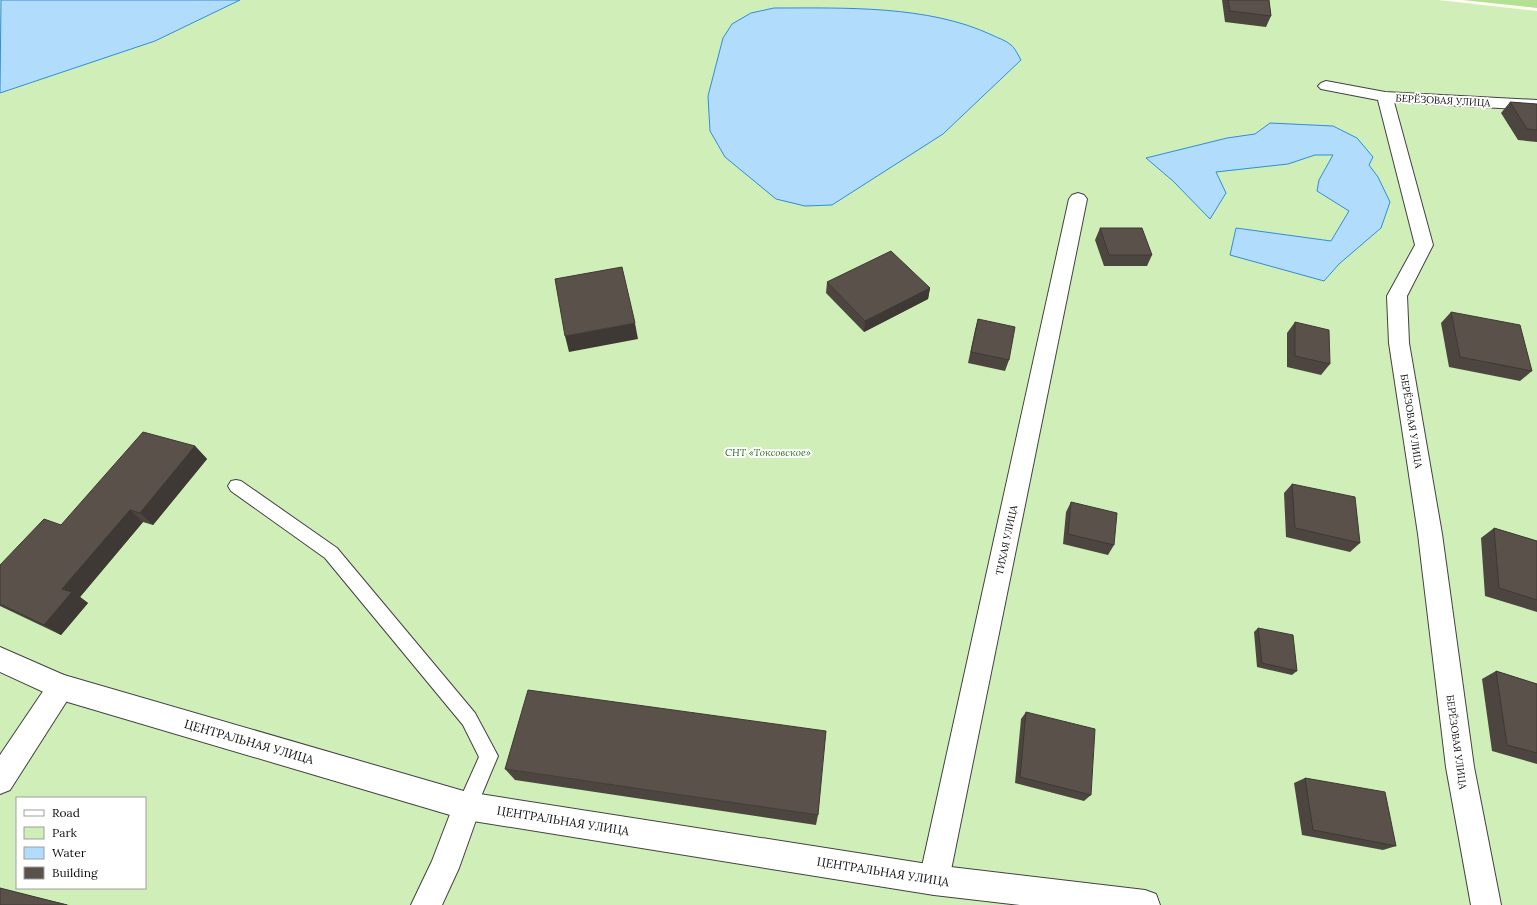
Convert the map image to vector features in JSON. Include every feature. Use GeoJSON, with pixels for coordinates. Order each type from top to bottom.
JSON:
{"type":"FeatureCollection","features":[{"type":"Feature","properties":{"kind":"street"},"geometry":{"type":"LineString","coordinates":[[1326,86],[1384,97]]}},
{"type":"Feature","properties":{"kind":"street","name":"БЕРЁЗОВАЯ УЛИЦА"},"geometry":{"type":"LineString","coordinates":[[1486,905],[1460,767],[1430,534],[1399,343],[1397,296],[1424,245],[1384,97],[1537,105]]}},
{"type":"Feature","properties":{"kind":"street","name":"ТИХАЯ УЛИЦА"},"geometry":{"type":"LineString","coordinates":[[934,880],[1078,199]]}},
{"type":"Feature","properties":{"kind":"street","name":"ЦЕНТРАЛЬНАЯ УЛИЦА"},"geometry":{"type":"LineString","coordinates":[[0,659],[61,687],[467,806],[934,880],[1144,905]]}},
{"type":"Feature","properties":{"kind":"street"},"geometry":{"type":"LineString","coordinates":[[0,780],[61,687]]}},
{"type":"Feature","properties":{"kind":"street"},"geometry":{"type":"LineString","coordinates":[[426,905],[444,868],[467,806]]}},
{"type":"Feature","properties":{"kind":"lane"},"geometry":{"type":"LineString","coordinates":[[236,486],[331,553],[468,719],[489,756],[467,806]]}},
{"type":"Feature","properties":{"kind":"green space","name":"СНТ «Токсовское»"},"geometry":{"type":"Polygon","coordinates":[[[0,0],[1438,0],[1537,11],[1537,905],[0,905],[0,0]]]}},
{"type":"Feature","properties":{"kind":"green space"},"geometry":{"type":"Polygon","coordinates":[[[1463,0],[1537,0],[1537,8],[1463,0]]]}},
{"type":"Feature","properties":{"kind":"water"},"geometry":{"type":"Polygon","coordinates":[[[1,0],[240,0],[155,41],[0,93],[1,0]]]}},
{"type":"Feature","properties":{"kind":"water"},"geometry":{"type":"Polygon","coordinates":[[[774,8],[885,10],[941,18],[967,25],[1004,40],[1012,46],[1021,60],[943,134],[832,205],[805,206],[776,199],[725,157],[710,131],[708,96],[723,38],[732,24],[751,13],[774,8]]]}},
{"type":"Feature","properties":{"kind":"water"},"geometry":{"type":"Polygon","coordinates":[[[1270,123],[1333,126],[1357,138],[1373,157],[1369,165],[1378,177],[1390,202],[1381,228],[1339,264],[1324,281],[1230,255],[1236,228],[1331,241],[1349,211],[1317,191],[1319,180],[1333,155],[1315,155],[1288,164],[1216,172],[1226,193],[1210,219],[1173,181],[1146,158],[1227,138],[1255,134],[1270,123]]]}},
{"type":"Feature","properties":{"kind":"building"},"geometry":{"type":"Polygon","coordinates":[[[1228,0],[1269,0],[1271,16],[1230,11],[1228,0]]]}},
{"type":"Feature","properties":{"kind":"building"},"geometry":{"type":"Polygon","coordinates":[[[1510,102],[1537,104],[1537,130],[1527,129],[1510,102]]]}},
{"type":"Feature","properties":{"kind":"building"},"geometry":{"type":"Polygon","coordinates":[[[1100,228],[1142,228],[1152,255],[1109,255],[1100,228]]]}},
{"type":"Feature","properties":{"kind":"building"},"geometry":{"type":"Polygon","coordinates":[[[891,251],[930,288],[865,321],[827,282],[891,251]]]}},
{"type":"Feature","properties":{"kind":"building"},"geometry":{"type":"Polygon","coordinates":[[[622,267],[635,323],[565,336],[555,279],[622,267]]]}},
{"type":"Feature","properties":{"kind":"building"},"geometry":{"type":"Polygon","coordinates":[[[1451,312],[1520,325],[1532,371],[1460,357],[1451,312]]]}},
{"type":"Feature","properties":{"kind":"building"},"geometry":{"type":"Polygon","coordinates":[[[978,319],[1015,327],[1009,360],[971,352],[978,319]]]}},
{"type":"Feature","properties":{"kind":"building"},"geometry":{"type":"Polygon","coordinates":[[[1295,322],[1329,330],[1330,364],[1295,356],[1295,322]]]}},
{"type":"Feature","properties":{"kind":"building"},"geometry":{"type":"Polygon","coordinates":[[[143,432],[195,446],[140,513],[130,510],[62,589],[72,592],[44,625],[0,604],[0,565],[44,519],[61,525],[143,432]]]}},
{"type":"Feature","properties":{"kind":"building"},"geometry":{"type":"Polygon","coordinates":[[[1292,484],[1355,497],[1360,543],[1295,528],[1292,484]]]}},
{"type":"Feature","properties":{"kind":"building"},"geometry":{"type":"Polygon","coordinates":[[[1071,502],[1117,513],[1114,545],[1068,534],[1071,502]]]}},
{"type":"Feature","properties":{"kind":"building"},"geometry":{"type":"Polygon","coordinates":[[[1494,528],[1537,541],[1537,600],[1499,588],[1494,528]]]}},
{"type":"Feature","properties":{"kind":"building"},"geometry":{"type":"Polygon","coordinates":[[[1258,628],[1293,635],[1297,671],[1262,663],[1258,628]]]}},
{"type":"Feature","properties":{"kind":"building"},"geometry":{"type":"Polygon","coordinates":[[[1496,671],[1537,684],[1537,753],[1507,745],[1496,671]]]}},
{"type":"Feature","properties":{"kind":"building"},"geometry":{"type":"Polygon","coordinates":[[[528,690],[826,731],[818,815],[505,769],[528,690]]]}},
{"type":"Feature","properties":{"kind":"building"},"geometry":{"type":"Polygon","coordinates":[[[1026,712],[1095,729],[1091,795],[1020,777],[1026,712]]]}},
{"type":"Feature","properties":{"kind":"building"},"geometry":{"type":"Polygon","coordinates":[[[1305,778],[1385,792],[1396,846],[1313,830],[1305,778]]]}},
{"type":"Feature","properties":{"kind":"building"},"geometry":{"type":"Polygon","coordinates":[[[0,888],[67,905],[0,905],[0,888]]]}}]}
